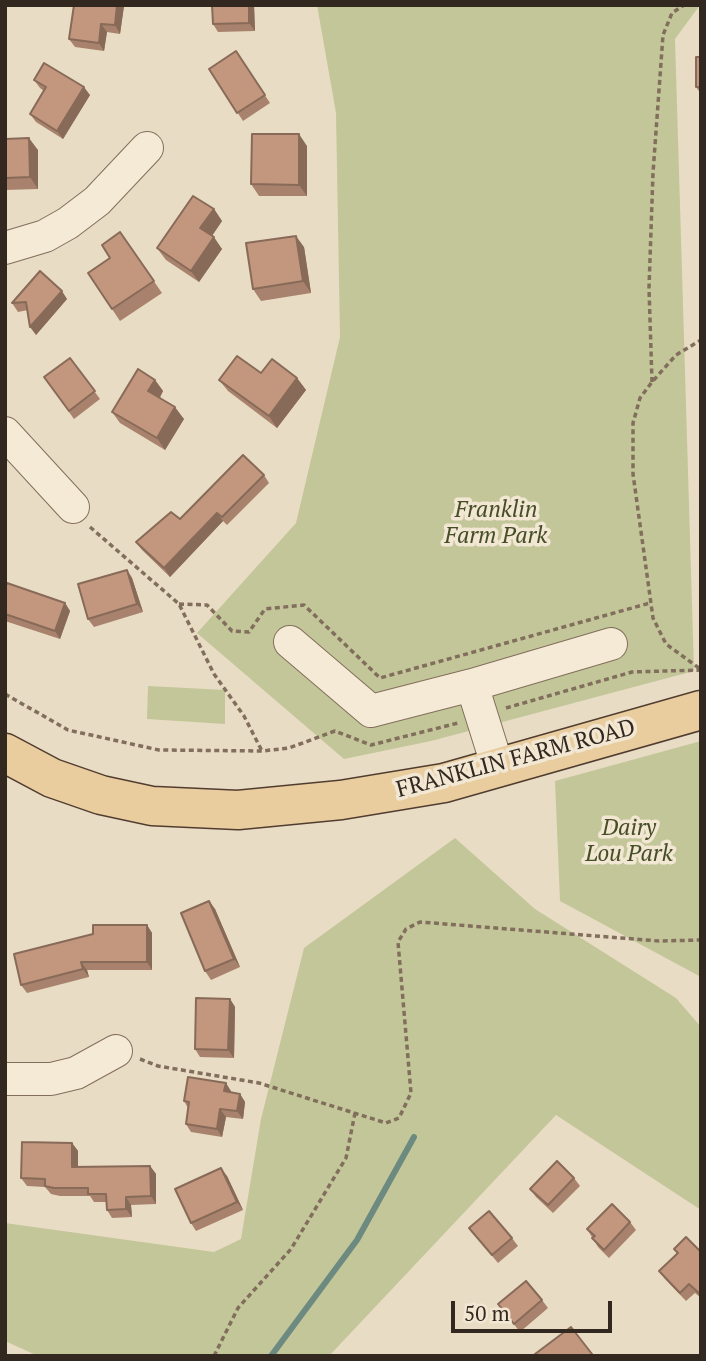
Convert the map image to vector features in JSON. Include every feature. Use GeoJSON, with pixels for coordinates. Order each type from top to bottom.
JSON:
{"type":"FeatureCollection","features":[{"type":"Feature","properties":{"kind":"main road","name":"FRANKLIN FARM ROAD"},"geometry":{"type":"LineString","coordinates":[[5,753],[52,778],[101,795],[186,810],[238,810],[341,800],[444,783],[701,710]]}},
{"type":"Feature","properties":{"kind":"street"},"geometry":{"type":"LineString","coordinates":[[5,248],[45,236],[68,223],[97,201],[147,148]]}},
{"type":"Feature","properties":{"kind":"street"},"geometry":{"type":"LineString","coordinates":[[5,433],[73,507]]}},
{"type":"Feature","properties":{"kind":"street"},"geometry":{"type":"LineString","coordinates":[[290,642],[371,711],[472,685],[611,644]]}},
{"type":"Feature","properties":{"kind":"street"},"geometry":{"type":"LineString","coordinates":[[472,685],[498,768]]}},
{"type":"Feature","properties":{"kind":"street"},"geometry":{"type":"LineString","coordinates":[[5,1079],[51,1079],[76,1073],[116,1051]]}},
{"type":"Feature","properties":{"kind":"path"},"geometry":{"type":"LineString","coordinates":[[652,382],[649,288],[663,35],[672,13],[684,5]]}},
{"type":"Feature","properties":{"kind":"path"},"geometry":{"type":"LineString","coordinates":[[701,340],[676,355],[652,382],[640,398],[633,423],[633,474],[640,536],[648,563],[650,603],[658,633],[666,644],[701,669]]}},
{"type":"Feature","properties":{"kind":"path"},"geometry":{"type":"LineString","coordinates":[[73,507],[97,535],[179,604],[215,674],[244,716],[262,751]]}},
{"type":"Feature","properties":{"kind":"path"},"geometry":{"type":"LineString","coordinates":[[179,604],[207,605],[232,631],[249,632],[265,609],[304,605],[380,678],[650,603]]}},
{"type":"Feature","properties":{"kind":"path"},"geometry":{"type":"LineString","coordinates":[[116,1051],[158,1066],[259,1083],[386,1123],[399,1118],[411,1093],[398,942],[405,929],[420,922],[659,941],[701,940]]}},
{"type":"Feature","properties":{"kind":"path"},"geometry":{"type":"LineString","coordinates":[[214,1356],[238,1308],[291,1249],[346,1158],[355,1112]]}},
{"type":"Feature","properties":{"kind":"green space","name":"Franklin Farm Park"},"geometry":{"type":"Polygon","coordinates":[[[317,5],[700,5],[675,39],[694,671],[431,741],[344,759],[197,633],[296,523],[340,337],[336,113],[317,5]]]}},
{"type":"Feature","properties":{"kind":"green space"},"geometry":{"type":"Polygon","coordinates":[[[148,686],[225,690],[225,724],[147,719],[148,686]]]}},
{"type":"Feature","properties":{"kind":"green space","name":"Dairy Lou Park"},"geometry":{"type":"Polygon","coordinates":[[[701,741],[701,977],[560,901],[555,781],[701,741]]]}},
{"type":"Feature","properties":{"kind":"green space"},"geometry":{"type":"Polygon","coordinates":[[[455,838],[535,909],[676,998],[701,1027],[701,1210],[556,1115],[329,1356],[38,1356],[5,1341],[5,1223],[214,1252],[241,1239],[261,1119],[304,948],[455,838]]]}},
{"type":"Feature","properties":{"kind":"building"},"geometry":{"type":"Polygon","coordinates":[[[74,5],[117,5],[115,25],[101,24],[99,43],[69,39],[74,5]]]}},
{"type":"Feature","properties":{"kind":"building"},"geometry":{"type":"Polygon","coordinates":[[[212,5],[249,5],[249,23],[213,24],[212,5]]]}},
{"type":"Feature","properties":{"kind":"building"},"geometry":{"type":"Polygon","coordinates":[[[236,51],[265,95],[237,113],[209,69],[236,51]]]}},
{"type":"Feature","properties":{"kind":"building"},"geometry":{"type":"Polygon","coordinates":[[[696,57],[701,57],[701,87],[696,87],[696,57]]]}},
{"type":"Feature","properties":{"kind":"building"},"geometry":{"type":"Polygon","coordinates":[[[44,63],[84,87],[57,131],[30,114],[46,87],[34,80],[44,63]]]}},
{"type":"Feature","properties":{"kind":"building"},"geometry":{"type":"Polygon","coordinates":[[[252,134],[299,134],[299,185],[251,184],[252,134]]]}},
{"type":"Feature","properties":{"kind":"building"},"geometry":{"type":"Polygon","coordinates":[[[29,138],[30,177],[5,178],[5,139],[29,138]]]}},
{"type":"Feature","properties":{"kind":"building"},"geometry":{"type":"Polygon","coordinates":[[[193,196],[214,209],[200,228],[214,237],[191,271],[157,248],[193,196]]]}},
{"type":"Feature","properties":{"kind":"building"},"geometry":{"type":"Polygon","coordinates":[[[120,232],[154,281],[112,309],[88,273],[110,258],[102,245],[120,232]]]}},
{"type":"Feature","properties":{"kind":"building"},"geometry":{"type":"Polygon","coordinates":[[[296,236],[303,281],[253,289],[246,243],[296,236]]]}},
{"type":"Feature","properties":{"kind":"building"},"geometry":{"type":"Polygon","coordinates":[[[40,271],[62,291],[30,327],[26,302],[12,303],[40,271]]]}},
{"type":"Feature","properties":{"kind":"building"},"geometry":{"type":"Polygon","coordinates":[[[237,356],[261,373],[272,359],[297,378],[269,416],[219,380],[237,356]]]}},
{"type":"Feature","properties":{"kind":"building"},"geometry":{"type":"Polygon","coordinates":[[[70,358],[95,391],[69,411],[44,377],[70,358]]]}},
{"type":"Feature","properties":{"kind":"building"},"geometry":{"type":"Polygon","coordinates":[[[138,369],[155,380],[148,391],[175,407],[157,438],[112,412],[138,369]]]}},
{"type":"Feature","properties":{"kind":"building"},"geometry":{"type":"Polygon","coordinates":[[[243,455],[264,475],[222,517],[217,513],[164,568],[136,542],[171,512],[180,519],[243,455]]]}},
{"type":"Feature","properties":{"kind":"building"},"geometry":{"type":"Polygon","coordinates":[[[127,570],[137,604],[88,619],[78,584],[127,570]]]}},
{"type":"Feature","properties":{"kind":"building"},"geometry":{"type":"Polygon","coordinates":[[[7,583],[65,603],[55,631],[5,614],[7,583]]]}},
{"type":"Feature","properties":{"kind":"building"},"geometry":{"type":"Polygon","coordinates":[[[209,901],[234,959],[205,971],[181,913],[209,901]]]}},
{"type":"Feature","properties":{"kind":"building"},"geometry":{"type":"Polygon","coordinates":[[[93,925],[147,925],[147,962],[81,962],[83,969],[21,985],[14,954],[93,934],[93,925]]]}},
{"type":"Feature","properties":{"kind":"building"},"geometry":{"type":"Polygon","coordinates":[[[196,998],[230,999],[228,1050],[195,1049],[196,998]]]}},
{"type":"Feature","properties":{"kind":"building"},"geometry":{"type":"Polygon","coordinates":[[[188,1077],[226,1083],[224,1091],[240,1094],[237,1111],[220,1109],[217,1129],[186,1124],[189,1102],[184,1101],[188,1077]]]}},
{"type":"Feature","properties":{"kind":"building"},"geometry":{"type":"Polygon","coordinates":[[[22,1142],[72,1143],[72,1167],[150,1166],[151,1196],[126,1197],[126,1209],[107,1210],[106,1194],[88,1194],[88,1188],[54,1188],[45,1186],[45,1179],[21,1178],[22,1142]]]}},
{"type":"Feature","properties":{"kind":"building"},"geometry":{"type":"Polygon","coordinates":[[[557,1161],[574,1178],[548,1205],[530,1189],[557,1161]]]}},
{"type":"Feature","properties":{"kind":"building"},"geometry":{"type":"Polygon","coordinates":[[[221,1168],[237,1202],[191,1223],[175,1189],[221,1168]]]}},
{"type":"Feature","properties":{"kind":"building"},"geometry":{"type":"Polygon","coordinates":[[[612,1204],[630,1222],[604,1250],[587,1229],[612,1204]]]}},
{"type":"Feature","properties":{"kind":"building"},"geometry":{"type":"Polygon","coordinates":[[[489,1211],[512,1238],[492,1255],[469,1228],[489,1211]]]}},
{"type":"Feature","properties":{"kind":"building"},"geometry":{"type":"Polygon","coordinates":[[[686,1237],[701,1252],[701,1295],[689,1284],[680,1293],[659,1271],[678,1253],[674,1249],[686,1237]]]}},
{"type":"Feature","properties":{"kind":"building"},"geometry":{"type":"Polygon","coordinates":[[[526,1281],[542,1300],[514,1324],[498,1304],[526,1281]]]}},
{"type":"Feature","properties":{"kind":"building"},"geometry":{"type":"Polygon","coordinates":[[[571,1327],[591,1356],[536,1356],[535,1354],[571,1327]]]}},
{"type":"Feature","properties":{"kind":"waterway"},"geometry":{"type":"LineString","coordinates":[[271,1356],[357,1240],[414,1137]]}}]}
